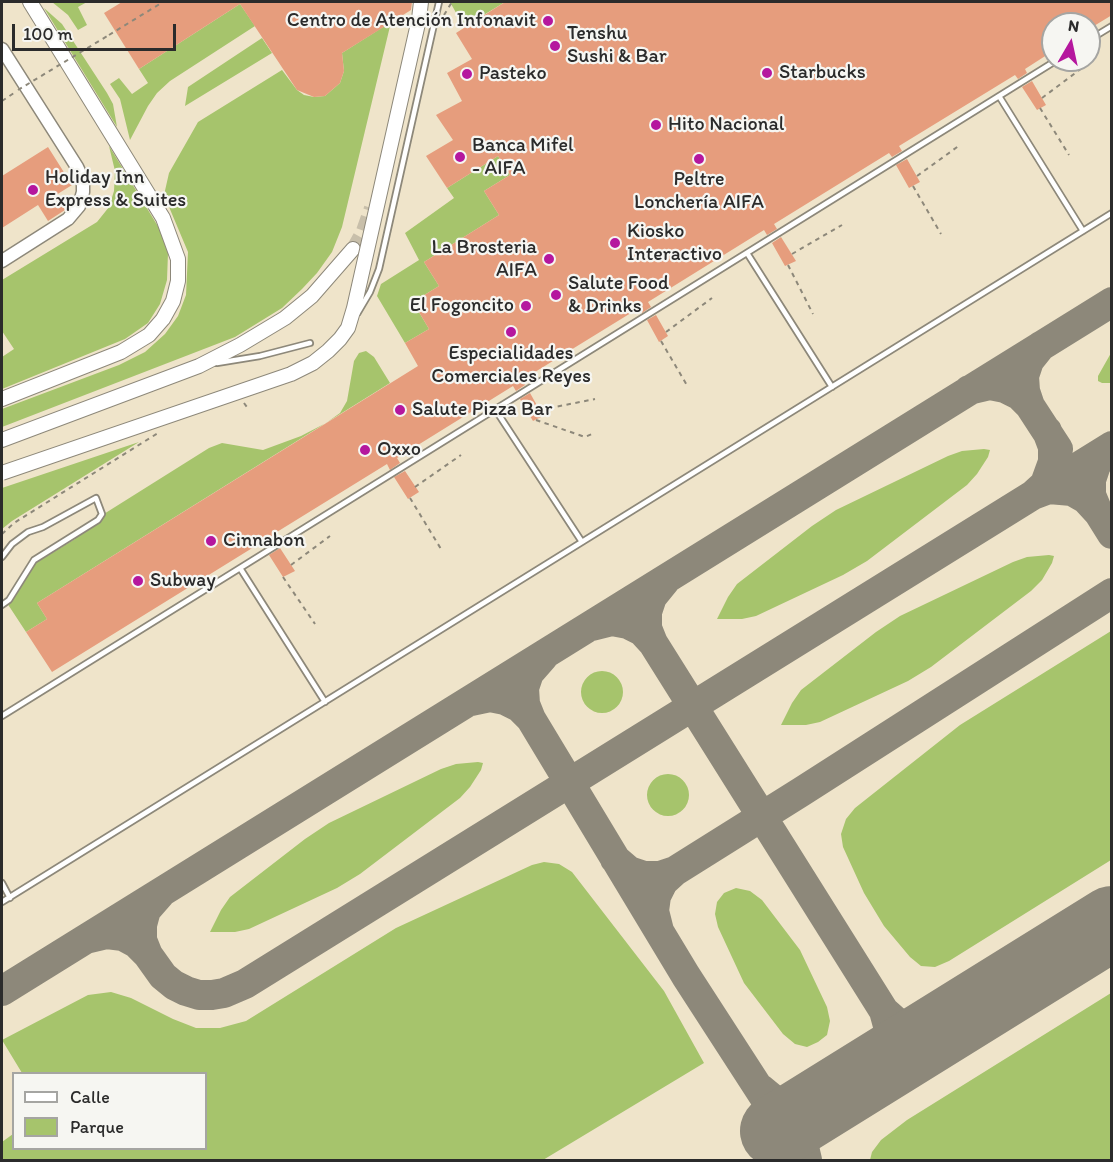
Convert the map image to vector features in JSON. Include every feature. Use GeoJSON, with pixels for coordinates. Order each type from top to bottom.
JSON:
{"type":"FeatureCollection","features":[{"type":"Feature","properties":{"kind":"main road"},"geometry":{"type":"LineString","coordinates":[[2,399],[121,352],[149,335],[163,319],[173,301],[178,280],[178,260],[163,218],[30,2]]}},
{"type":"Feature","properties":{"kind":"main road"},"geometry":{"type":"LineString","coordinates":[[2,473],[291,374],[313,363],[328,351],[348,328],[356,300],[420,19],[421,2]]}},
{"type":"Feature","properties":{"kind":"main road"},"geometry":{"type":"LineString","coordinates":[[2,440],[200,366],[240,345],[285,318],[312,296],[353,249]]}},
{"type":"Feature","properties":{"kind":"street"},"geometry":{"type":"LineString","coordinates":[[2,49],[77,167],[82,180],[83,192],[79,206],[68,219],[2,261]]}},
{"type":"Feature","properties":{"kind":"lane"},"geometry":{"type":"LineString","coordinates":[[348,328],[370,292],[379,269],[439,2]]}},
{"type":"Feature","properties":{"kind":"lane"},"geometry":{"type":"LineString","coordinates":[[2,716],[1041,70]]}},
{"type":"Feature","properties":{"kind":"lane"},"geometry":{"type":"LineString","coordinates":[[999,96],[1083,231]]}},
{"type":"Feature","properties":{"kind":"lane"},"geometry":{"type":"LineString","coordinates":[[2,902],[1112,213]]}},
{"type":"Feature","properties":{"kind":"lane"},"geometry":{"type":"LineString","coordinates":[[747,253],[832,387]]}},
{"type":"Feature","properties":{"kind":"lane"},"geometry":{"type":"LineString","coordinates":[[200,366],[260,356],[310,343]]}},
{"type":"Feature","properties":{"kind":"lane"},"geometry":{"type":"LineString","coordinates":[[495,409],[582,542]]}},
{"type":"Feature","properties":{"kind":"lane"},"geometry":{"type":"LineString","coordinates":[[2,557],[12,544],[28,531],[43,527],[96,498],[102,514],[98,520],[34,560],[9,600],[2,605]]}},
{"type":"Feature","properties":{"kind":"lane"},"geometry":{"type":"LineString","coordinates":[[240,568],[325,702]]}},
{"type":"Feature","properties":{"kind":"lane"},"geometry":{"type":"LineString","coordinates":[[2,884],[10,898]]}},
{"type":"Feature","properties":{"kind":"path"},"geometry":{"type":"LineString","coordinates":[[2,100],[163,2]]}},
{"type":"Feature","properties":{"kind":"path"},"geometry":{"type":"LineString","coordinates":[[1042,98],[1077,72]]}},
{"type":"Feature","properties":{"kind":"path"},"geometry":{"type":"LineString","coordinates":[[1040,108],[1069,155]]}},
{"type":"Feature","properties":{"kind":"path"},"geometry":{"type":"LineString","coordinates":[[917,176],[960,145]]}},
{"type":"Feature","properties":{"kind":"path"},"geometry":{"type":"LineString","coordinates":[[913,186],[941,234]]}},
{"type":"Feature","properties":{"kind":"path"},"geometry":{"type":"LineString","coordinates":[[792,254],[842,225]]}},
{"type":"Feature","properties":{"kind":"path"},"geometry":{"type":"LineString","coordinates":[[788,265],[813,314]]}},
{"type":"Feature","properties":{"kind":"path"},"geometry":{"type":"LineString","coordinates":[[666,332],[712,298]]}},
{"type":"Feature","properties":{"kind":"path"},"geometry":{"type":"LineString","coordinates":[[661,341],[688,387]]}},
{"type":"Feature","properties":{"kind":"path"},"geometry":{"type":"LineString","coordinates":[[240,396],[249,410]]}},
{"type":"Feature","properties":{"kind":"path"},"geometry":{"type":"LineString","coordinates":[[540,410],[595,399]]}},
{"type":"Feature","properties":{"kind":"path"},"geometry":{"type":"LineString","coordinates":[[536,420],[585,437],[592,434]]}},
{"type":"Feature","properties":{"kind":"path"},"geometry":{"type":"LineString","coordinates":[[2,534],[15,523],[163,430]]}},
{"type":"Feature","properties":{"kind":"path"},"geometry":{"type":"LineString","coordinates":[[415,487],[461,455]]}},
{"type":"Feature","properties":{"kind":"path"},"geometry":{"type":"LineString","coordinates":[[410,498],[441,549]]}},
{"type":"Feature","properties":{"kind":"path"},"geometry":{"type":"LineString","coordinates":[[291,565],[330,536]]}},
{"type":"Feature","properties":{"kind":"path"},"geometry":{"type":"LineString","coordinates":[[283,577],[315,624]]}},
{"type":"Feature","properties":{"kind":"green space"},"geometry":{"type":"Polygon","coordinates":[[[52,2],[87,2],[78,7],[87,25],[78,30],[68,15],[52,2]]]}},
{"type":"Feature","properties":{"kind":"green space"},"geometry":{"type":"Polygon","coordinates":[[[450,2],[505,2],[464,27],[450,2]]]}},
{"type":"Feature","properties":{"kind":"green space"},"geometry":{"type":"Polygon","coordinates":[[[240,4],[255,26],[170,81],[157,93],[148,106],[130,140],[120,99],[110,84],[119,78],[132,94],[148,83],[139,69],[240,4]]]}},
{"type":"Feature","properties":{"kind":"green space"},"geometry":{"type":"Polygon","coordinates":[[[44,8],[62,24],[107,93],[113,104],[117,127],[44,8]]]}},
{"type":"Feature","properties":{"kind":"green space"},"geometry":{"type":"Polygon","coordinates":[[[391,22],[342,227],[332,252],[302,289],[282,308],[235,337],[2,427],[2,409],[119,365],[145,352],[165,334],[178,316],[186,295],[188,252],[164,195],[169,173],[198,122],[282,70],[297,90],[304,95],[325,96],[340,83],[344,71],[342,53],[391,22]]]}},
{"type":"Feature","properties":{"kind":"green space"},"geometry":{"type":"Polygon","coordinates":[[[262,38],[272,53],[185,106],[188,87],[262,38]]]}},
{"type":"Feature","properties":{"kind":"green space"},"geometry":{"type":"Polygon","coordinates":[[[109,146],[159,228],[168,253],[167,280],[160,304],[148,323],[125,339],[2,389],[2,357],[14,349],[2,331],[2,280],[97,222],[109,207],[114,191],[115,171],[109,146]]]}},
{"type":"Feature","properties":{"kind":"green space"},"geometry":{"type":"Polygon","coordinates":[[[498,156],[510,175],[484,191],[499,215],[424,262],[439,286],[413,302],[429,329],[405,343],[377,296],[381,284],[419,260],[405,233],[454,198],[447,188],[498,156]]]}},
{"type":"Feature","properties":{"kind":"green space"},"geometry":{"type":"Polygon","coordinates":[[[366,351],[374,357],[390,383],[327,422],[340,413],[347,401],[354,361],[359,353],[366,351]]]}},
{"type":"Feature","properties":{"kind":"green space"},"geometry":{"type":"Polygon","coordinates":[[[1111,353],[1111,383],[1102,383],[1098,381],[1098,376],[1111,353]]]}},
{"type":"Feature","properties":{"kind":"green space"},"geometry":{"type":"Polygon","coordinates":[[[325,424],[37,603],[47,619],[26,632],[7,603],[34,564],[75,539],[72,534],[209,448],[222,443],[263,450],[325,424]]]}},
{"type":"Feature","properties":{"kind":"green space"},"geometry":{"type":"Polygon","coordinates":[[[139,442],[12,521],[2,529],[2,488],[139,442]]]}},
{"type":"Feature","properties":{"kind":"green space"},"geometry":{"type":"Polygon","coordinates":[[[990,450],[988,457],[967,485],[867,561],[843,575],[756,616],[742,619],[717,619],[737,584],[836,510],[948,456],[962,451],[990,450]]]}},
{"type":"Feature","properties":{"kind":"green space"},"geometry":{"type":"Polygon","coordinates":[[[1054,556],[1052,563],[1042,580],[1031,591],[931,667],[908,681],[820,722],[806,725],[781,725],[801,690],[900,616],[1013,562],[1027,557],[1054,556]]]}},
{"type":"Feature","properties":{"kind":"green space"},"geometry":{"type":"Polygon","coordinates":[[[1111,631],[1111,860],[949,961],[935,967],[921,966],[910,957],[884,926],[864,893],[843,847],[841,834],[846,819],[855,808],[960,725],[1111,631]]]}},
{"type":"Feature","properties":{"kind":"green space"},"geometry":{"type":"Polygon","coordinates":[[[602,671],[610,672],[617,677],[622,684],[622,700],[617,707],[610,712],[602,713],[594,712],[587,707],[582,700],[581,692],[582,684],[587,677],[594,672],[602,671]]]}},
{"type":"Feature","properties":{"kind":"green space"},"geometry":{"type":"Polygon","coordinates":[[[483,763],[481,770],[460,798],[360,874],[337,888],[249,929],[235,932],[210,932],[230,897],[329,823],[441,769],[456,764],[483,763]]]}},
{"type":"Feature","properties":{"kind":"green space"},"geometry":{"type":"Polygon","coordinates":[[[668,774],[676,775],[683,780],[688,787],[688,803],[683,810],[676,815],[668,816],[660,815],[653,810],[648,803],[647,795],[648,787],[653,780],[660,775],[668,774]]]}},
{"type":"Feature","properties":{"kind":"green space"},"geometry":{"type":"Polygon","coordinates":[[[544,862],[559,864],[572,872],[664,991],[704,1063],[543,1160],[2,1160],[2,1142],[12,1135],[12,1150],[207,1150],[207,1072],[21,1072],[2,1040],[88,995],[111,992],[131,998],[196,1028],[220,1028],[246,1021],[396,928],[532,865],[544,862]]]}},
{"type":"Feature","properties":{"kind":"green space"},"geometry":{"type":"Polygon","coordinates":[[[736,888],[750,891],[762,900],[800,950],[827,1007],[830,1021],[827,1035],[818,1042],[807,1047],[795,1044],[783,1034],[744,983],[718,927],[715,914],[717,902],[724,893],[736,888]]]}},
{"type":"Feature","properties":{"kind":"green space"},"geometry":{"type":"Polygon","coordinates":[[[1111,993],[1111,1160],[870,1160],[872,1152],[881,1140],[907,1120],[1111,993]]]}},
{"type":"Feature","properties":{"kind":"building"},"geometry":{"type":"Polygon","coordinates":[[[122,2],[412,2],[411,10],[342,53],[344,71],[340,83],[325,96],[314,97],[297,90],[240,4],[139,69],[104,13],[122,2]]]}},
{"type":"Feature","properties":{"kind":"building"},"geometry":{"type":"Polygon","coordinates":[[[505,2],[1112,2],[1112,15],[1101,22],[1101,12],[1041,12],[1041,59],[1025,69],[1027,73],[1018,79],[1015,75],[899,146],[902,151],[892,157],[889,153],[774,224],[777,229],[767,235],[764,230],[648,302],[651,307],[642,313],[639,308],[522,380],[525,385],[516,391],[513,386],[397,458],[400,463],[390,470],[387,464],[272,535],[275,541],[265,547],[262,542],[52,672],[26,632],[47,619],[37,603],[418,366],[405,343],[429,329],[413,302],[439,286],[424,262],[499,215],[484,191],[510,175],[498,156],[447,188],[426,156],[453,140],[436,115],[462,101],[447,73],[472,59],[456,33],[505,2]]]}},
{"type":"Feature","properties":{"kind":"building"},"geometry":{"type":"Polygon","coordinates":[[[1032,81],[1046,105],[1037,110],[1022,87],[1032,81]]]}},
{"type":"Feature","properties":{"kind":"building","name":"Holiday Inn Express & Suites"},"geometry":{"type":"Polygon","coordinates":[[[48,147],[72,185],[56,195],[65,210],[48,221],[38,205],[2,228],[2,176],[48,147]]]}},
{"type":"Feature","properties":{"kind":"building"},"geometry":{"type":"Polygon","coordinates":[[[907,159],[920,182],[909,188],[896,165],[907,159]]]}},
{"type":"Feature","properties":{"kind":"building"},"geometry":{"type":"Polygon","coordinates":[[[781,237],[796,261],[785,266],[772,243],[781,237]]]}},
{"type":"Feature","properties":{"kind":"building"},"geometry":{"type":"Polygon","coordinates":[[[656,315],[668,336],[659,342],[647,320],[656,315]]]}},
{"type":"Feature","properties":{"kind":"building"},"geometry":{"type":"Polygon","coordinates":[[[530,393],[543,416],[533,421],[520,399],[530,393]]]}},
{"type":"Feature","properties":{"kind":"building"},"geometry":{"type":"Polygon","coordinates":[[[405,471],[419,492],[408,499],[394,477],[405,471]]]}},
{"type":"Feature","properties":{"kind":"building"},"geometry":{"type":"Polygon","coordinates":[[[280,548],[295,571],[283,577],[269,555],[280,548]]]}},
{"type":"Feature","properties":{"kind":"taxiway"},"geometry":{"type":"LineString","coordinates":[[2,991],[1112,302]]}},
{"type":"Feature","properties":{"kind":"taxiway"},"geometry":{"type":"LineString","coordinates":[[969,390],[990,385],[1005,388],[1019,395],[1030,406],[1025,391],[1024,376],[1029,361],[1041,346]]}},
{"type":"Feature","properties":{"kind":"taxiway"},"geometry":{"type":"LineString","coordinates":[[1030,406],[1058,449]]}},
{"type":"Feature","properties":{"kind":"taxiway"},"geometry":{"type":"LineString","coordinates":[[1047,431],[1053,447],[1053,462],[1045,484],[1033,495],[1049,489],[1072,491],[1086,499],[1098,512],[1091,495],[1091,480],[1096,465],[1109,448]]}},
{"type":"Feature","properties":{"kind":"taxiway"},"geometry":{"type":"LineString","coordinates":[[148,955],[163,976],[174,985],[199,995],[224,993],[245,984],[1112,446]]}},
{"type":"Feature","properties":{"kind":"taxiway"},"geometry":{"type":"LineString","coordinates":[[1087,494],[1112,534]]}},
{"type":"Feature","properties":{"kind":"taxiway"},"geometry":{"type":"LineString","coordinates":[[592,626],[612,621],[628,624],[642,631],[653,643],[647,628],[647,612],[652,597],[665,581]]}},
{"type":"Feature","properties":{"kind":"taxiway"},"geometry":{"type":"LineString","coordinates":[[675,871],[1112,593]]}},
{"type":"Feature","properties":{"kind":"taxiway"},"geometry":{"type":"LineString","coordinates":[[653,643],[884,1011]]}},
{"type":"Feature","properties":{"kind":"taxiway"},"geometry":{"type":"LineString","coordinates":[[471,701],[490,697],[505,700],[519,707],[531,719],[525,704],[524,688],[529,673],[543,657]]}},
{"type":"Feature","properties":{"kind":"taxiway"},"geometry":{"type":"LineString","coordinates":[[531,719],[686,976],[805,1160]]}},
{"type":"Feature","properties":{"kind":"taxiway"},"geometry":{"type":"LineString","coordinates":[[615,859],[629,871],[644,876],[660,876],[675,871],[663,882],[656,896],[654,911],[659,931]]}},
{"type":"Feature","properties":{"kind":"taxiway"},"geometry":{"type":"LineString","coordinates":[[86,939],[107,934],[123,936],[136,943],[148,955],[142,940],[142,925],[146,910],[160,894]]}},
{"type":"Feature","properties":{"kind":"taxiway"},"geometry":{"type":"LineString","coordinates":[[868,1074],[881,1063],[888,1049],[890,1033],[884,1011],[901,1026],[916,1031],[932,1031],[948,1025]]}},
{"type":"Feature","properties":{"kind":"taxiway"},"geometry":{"type":"LineString","coordinates":[[761,1089],[778,1103],[793,1107],[809,1107],[824,1102],[812,1113],[805,1127],[803,1143],[807,1160]]}},
{"type":"Feature","properties":{"kind":"runway"},"geometry":{"type":"LineString","coordinates":[[777,1131],[1112,923]]}},
{"type":"Feature","properties":{"kind":"tunnel"},"geometry":{"type":"LineString","coordinates":[[353,249],[363,231],[371,208]]}},
{"type":"Feature","properties":{"kind":"place","name":"Centro de Atención Infonavit"},"geometry":{"type":"Point","coordinates":[548,21]}},
{"type":"Feature","properties":{"kind":"place","name":"Tenshu Sushi & Bar"},"geometry":{"type":"Point","coordinates":[555,46]}},
{"type":"Feature","properties":{"kind":"place","name":"Starbucks"},"geometry":{"type":"Point","coordinates":[767,73]}},
{"type":"Feature","properties":{"kind":"place","name":"Pasteko"},"geometry":{"type":"Point","coordinates":[467,74]}},
{"type":"Feature","properties":{"kind":"place","name":"Hito Nacional"},"geometry":{"type":"Point","coordinates":[656,125]}},
{"type":"Feature","properties":{"kind":"place","name":"Banca Mifel - AIFA"},"geometry":{"type":"Point","coordinates":[460,157]}},
{"type":"Feature","properties":{"kind":"place","name":"Peltre Lonchería AIFA"},"geometry":{"type":"Point","coordinates":[699,159]}},
{"type":"Feature","properties":{"kind":"place","name":"Holiday Inn Express & Suites"},"geometry":{"type":"Point","coordinates":[33,190]}},
{"type":"Feature","properties":{"kind":"place","name":"Kiosko Interactivo"},"geometry":{"type":"Point","coordinates":[615,243]}},
{"type":"Feature","properties":{"kind":"place","name":"La Brosteria AIFA"},"geometry":{"type":"Point","coordinates":[549,259]}},
{"type":"Feature","properties":{"kind":"place","name":"Salute Food & Drinks"},"geometry":{"type":"Point","coordinates":[556,295]}},
{"type":"Feature","properties":{"kind":"place","name":"El Fogoncito"},"geometry":{"type":"Point","coordinates":[526,306]}},
{"type":"Feature","properties":{"kind":"place","name":"Especialidades Comerciales Reyes"},"geometry":{"type":"Point","coordinates":[511,332]}},
{"type":"Feature","properties":{"kind":"place","name":"Salute Pizza Bar"},"geometry":{"type":"Point","coordinates":[400,410]}},
{"type":"Feature","properties":{"kind":"place","name":"Oxxo"},"geometry":{"type":"Point","coordinates":[365,450]}},
{"type":"Feature","properties":{"kind":"place","name":"Cinnabon"},"geometry":{"type":"Point","coordinates":[211,541]}},
{"type":"Feature","properties":{"kind":"place","name":"Subway"},"geometry":{"type":"Point","coordinates":[138,581]}}]}
